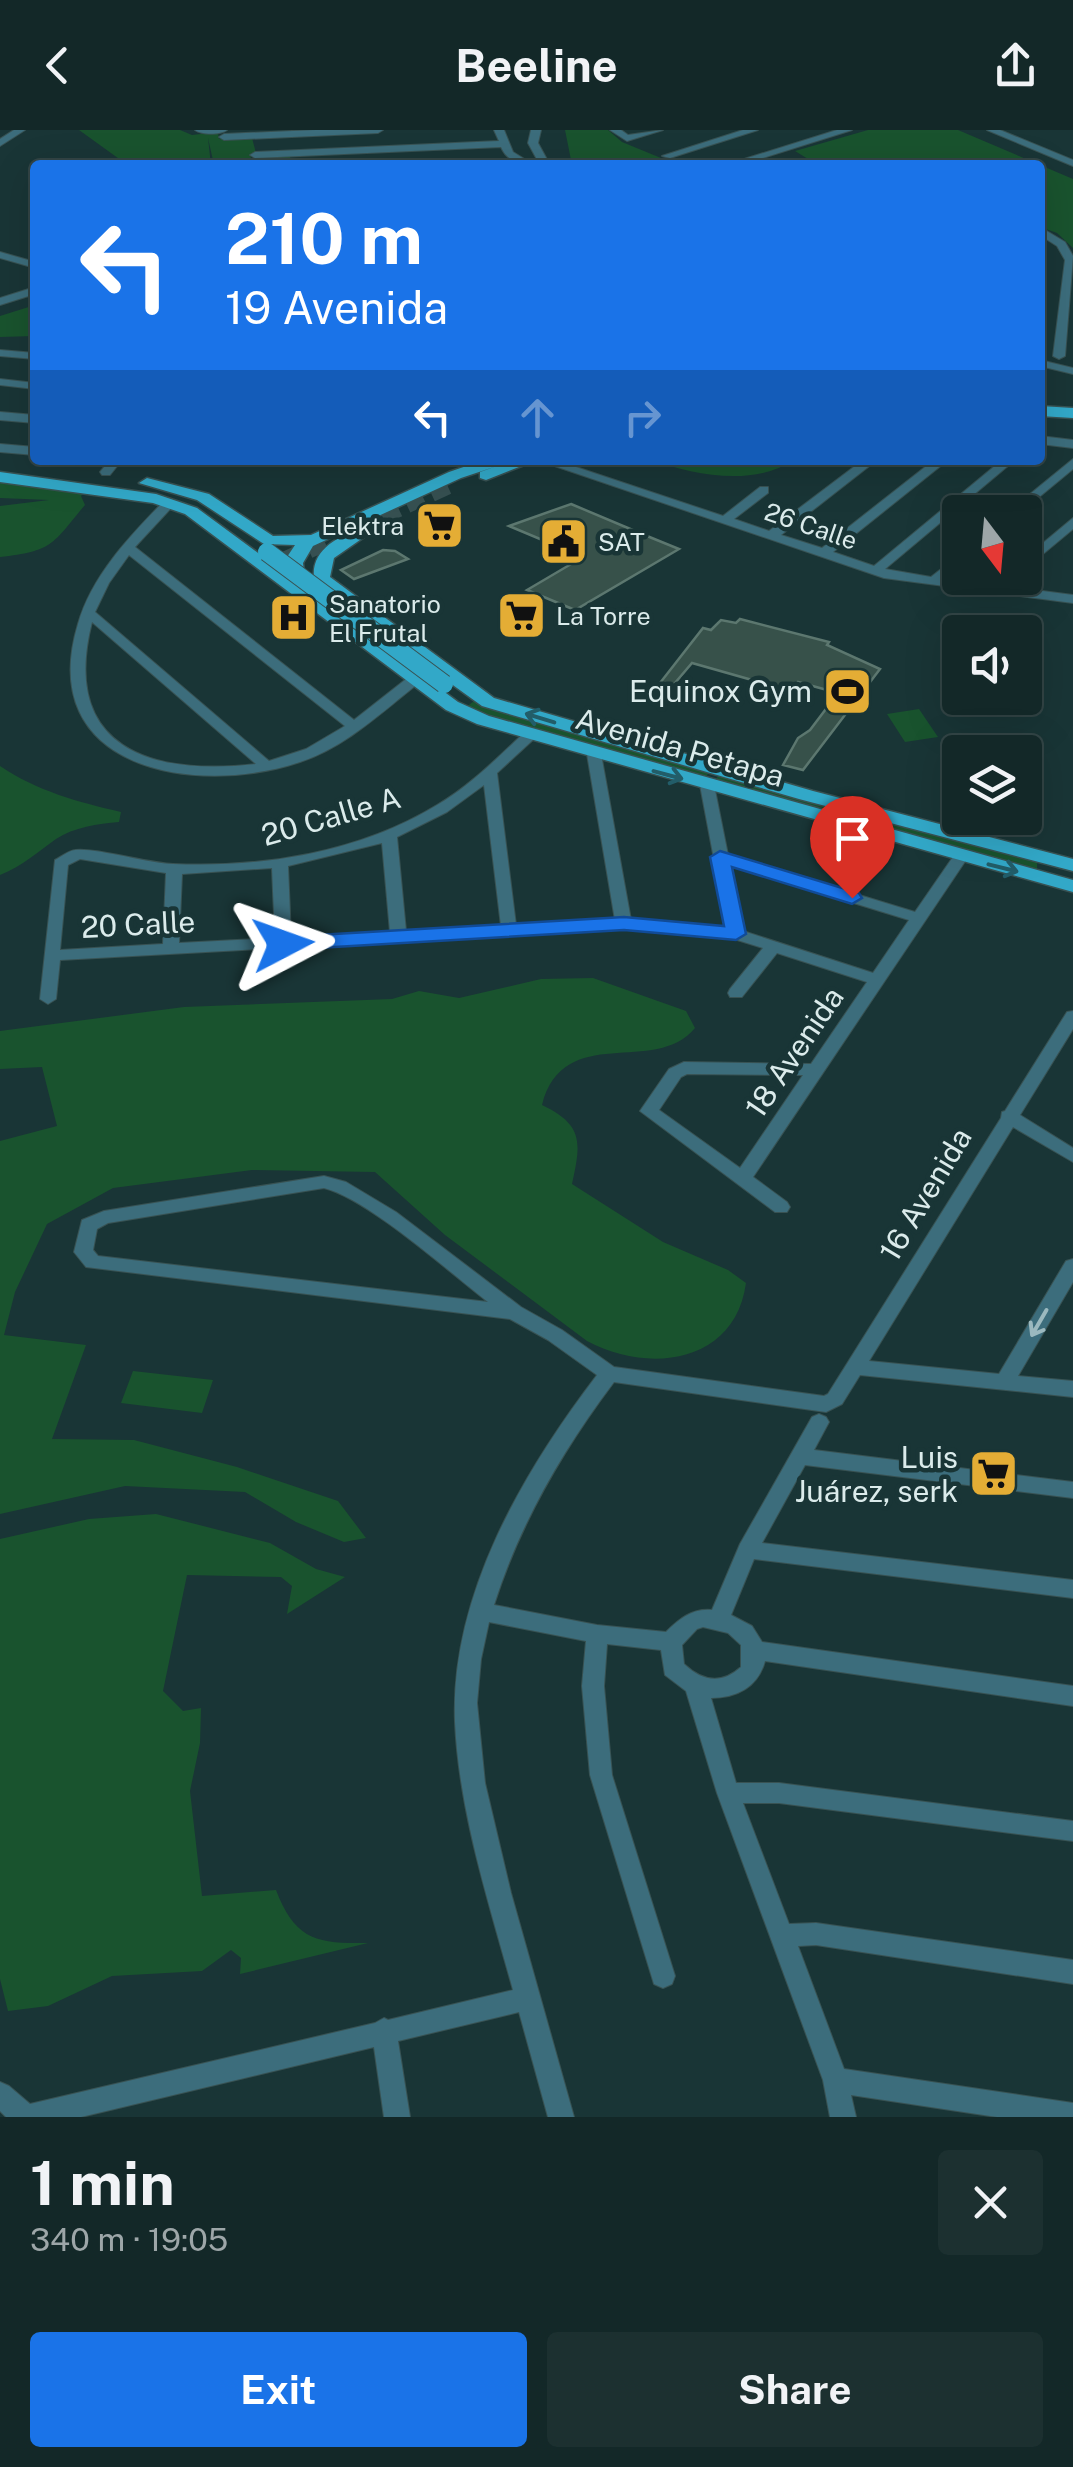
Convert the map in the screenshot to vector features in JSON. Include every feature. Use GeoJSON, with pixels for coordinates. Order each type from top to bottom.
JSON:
{"type":"FeatureCollection","features":[{"type":"Feature","properties":{"kind":"main road"},"geometry":{"type":"LineString","coordinates":[[1045,410],[1073,413]]}},
{"type":"Feature","properties":{"kind":"main road"},"geometry":{"type":"LineString","coordinates":[[0,468],[98,476],[191,492],[218,505],[266,540],[305,545],[443,481],[499,465]]}},
{"type":"Feature","properties":{"kind":"main road"},"geometry":{"type":"LineString","coordinates":[[305,545],[305,558],[326,556],[380,524],[499,465]]}},
{"type":"Feature","properties":{"kind":"main road"},"geometry":{"type":"LineString","coordinates":[[454,482],[499,465]]}},
{"type":"Feature","properties":{"kind":"main road"},"geometry":{"type":"LineString","coordinates":[[98,476],[176,494],[208,507],[444,684],[482,699]]}},
{"type":"Feature","properties":{"kind":"main road"},"geometry":{"type":"LineString","coordinates":[[0,477],[189,505],[231,532]]}},
{"type":"Feature","properties":{"kind":"main road","name":"Avenida Petapa"},"geometry":{"type":"LineString","coordinates":[[163,501],[191,512],[302,588],[414,679],[459,710],[594,754],[712,778],[1073,865]]}},
{"type":"Feature","properties":{"kind":"main road"},"geometry":{"type":"LineString","coordinates":[[305,545],[293,566],[302,588],[322,578],[320,566],[326,556]]}},
{"type":"Feature","properties":{"kind":"main road","name":"Avenida Petapa"},"geometry":{"type":"LineString","coordinates":[[322,578],[331,589],[482,699],[960,857],[1073,886]]}},
{"type":"Feature","properties":{"kind":"street"},"geometry":{"type":"LineString","coordinates":[[0,143],[20,130]]}},
{"type":"Feature","properties":{"kind":"street"},"geometry":{"type":"LineString","coordinates":[[200,130],[223,134],[378,130]]}},
{"type":"Feature","properties":{"kind":"street"},"geometry":{"type":"LineString","coordinates":[[361,130],[363,151]]}},
{"type":"Feature","properties":{"kind":"street"},"geometry":{"type":"LineString","coordinates":[[499,130],[509,154],[520,160]]}},
{"type":"Feature","properties":{"kind":"street"},"geometry":{"type":"LineString","coordinates":[[536,130],[532,140],[542,160]]}},
{"type":"Feature","properties":{"kind":"street"},"geometry":{"type":"LineString","coordinates":[[615,130],[625,138],[658,130]]}},
{"type":"Feature","properties":{"kind":"street"},"geometry":{"type":"LineString","coordinates":[[675,160],[667,156],[752,130]]}},
{"type":"Feature","properties":{"kind":"street"},"geometry":{"type":"LineString","coordinates":[[796,130],[816,139]]}},
{"type":"Feature","properties":{"kind":"street"},"geometry":{"type":"LineString","coordinates":[[747,160],[846,130]]}},
{"type":"Feature","properties":{"kind":"street"},"geometry":{"type":"LineString","coordinates":[[992,130],[1073,163]]}},
{"type":"Feature","properties":{"kind":"street"},"geometry":{"type":"LineString","coordinates":[[255,156],[503,144]]}},
{"type":"Feature","properties":{"kind":"street"},"geometry":{"type":"LineString","coordinates":[[1045,234],[1060,244],[1070,260],[1059,356]]}},
{"type":"Feature","properties":{"kind":"street"},"geometry":{"type":"LineString","coordinates":[[0,255],[30,264]]}},
{"type":"Feature","properties":{"kind":"street"},"geometry":{"type":"LineString","coordinates":[[0,292],[16,297]]}},
{"type":"Feature","properties":{"kind":"street"},"geometry":{"type":"LineString","coordinates":[[0,302],[30,292]]}},
{"type":"Feature","properties":{"kind":"street"},"geometry":{"type":"LineString","coordinates":[[0,353],[30,356]]}},
{"type":"Feature","properties":{"kind":"street"},"geometry":{"type":"LineString","coordinates":[[1045,353],[1073,359]]}},
{"type":"Feature","properties":{"kind":"street"},"geometry":{"type":"LineString","coordinates":[[1045,364],[1073,372]]}},
{"type":"Feature","properties":{"kind":"street"},"geometry":{"type":"LineString","coordinates":[[0,382],[30,385]]}},
{"type":"Feature","properties":{"kind":"street"},"geometry":{"type":"LineString","coordinates":[[2,420],[30,418]]}},
{"type":"Feature","properties":{"kind":"street"},"geometry":{"type":"LineString","coordinates":[[1045,441],[1073,444]]}},
{"type":"Feature","properties":{"kind":"street"},"geometry":{"type":"LineString","coordinates":[[0,448],[30,451]]}},
{"type":"Feature","properties":{"kind":"street"},"geometry":{"type":"LineString","coordinates":[[1034,495],[1073,463]]}},
{"type":"Feature","properties":{"kind":"street"},"geometry":{"type":"LineString","coordinates":[[98,476],[110,465]]}},
{"type":"Feature","properties":{"kind":"street","name":"26 Calle"},"geometry":{"type":"LineString","coordinates":[[559,465],[728,517]]}},
{"type":"Feature","properties":{"kind":"street","name":"26 Calle"},"geometry":{"type":"LineString","coordinates":[[585,465],[878,569],[942,580]]}},
{"type":"Feature","properties":{"kind":"street"},"geometry":{"type":"LineString","coordinates":[[774,534],[864,465]]}},
{"type":"Feature","properties":{"kind":"street"},"geometry":{"type":"LineString","coordinates":[[826,551],[936,465]]}},
{"type":"Feature","properties":{"kind":"street"},"geometry":{"type":"LineString","coordinates":[[878,569],[1003,465]]}},
{"type":"Feature","properties":{"kind":"street"},"geometry":{"type":"LineString","coordinates":[[728,517],[764,490]]}},
{"type":"Feature","properties":{"kind":"street"},"geometry":{"type":"LineString","coordinates":[[163,501],[105,577],[80,641],[79,691],[86,714],[105,741],[137,761],[160,769],[212,772],[266,766],[312,752],[414,679]]}},
{"type":"Feature","properties":{"kind":"street"},"geometry":{"type":"LineString","coordinates":[[1042,550],[1073,522]]}},
{"type":"Feature","properties":{"kind":"street"},"geometry":{"type":"LineString","coordinates":[[128,548],[353,726]]}},
{"type":"Feature","properties":{"kind":"street"},"geometry":{"type":"LineString","coordinates":[[935,579],[942,573]]}},
{"type":"Feature","properties":{"kind":"street","name":"26 Calle"},"geometry":{"type":"LineString","coordinates":[[1042,590],[1070,594]]}},
{"type":"Feature","properties":{"kind":"street"},"geometry":{"type":"LineString","coordinates":[[89,613],[266,766]]}},
{"type":"Feature","properties":{"kind":"street","name":"20 Calle A"},"geometry":{"type":"LineString","coordinates":[[54,955],[60,863],[78,854],[174,869],[280,865],[389,834],[441,810],[490,774],[530,735]]}},
{"type":"Feature","properties":{"kind":"street"},"geometry":{"type":"LineString","coordinates":[[594,754],[624,924]]}},
{"type":"Feature","properties":{"kind":"street"},"geometry":{"type":"LineString","coordinates":[[490,774],[509,930]]}},
{"type":"Feature","properties":{"kind":"street"},"geometry":{"type":"LineString","coordinates":[[712,778],[720,857],[736,934]]}},
{"type":"Feature","properties":{"kind":"street"},"geometry":{"type":"LineString","coordinates":[[389,834],[398,936]]}},
{"type":"Feature","properties":{"kind":"street"},"geometry":{"type":"LineString","coordinates":[[720,857],[918,918]]}},
{"type":"Feature","properties":{"kind":"street","name":"18 Avenida"},"geometry":{"type":"LineString","coordinates":[[742,1179],[960,857]]}},
{"type":"Feature","properties":{"kind":"street"},"geometry":{"type":"LineString","coordinates":[[280,865],[283,944]]}},
{"type":"Feature","properties":{"kind":"street"},"geometry":{"type":"LineString","coordinates":[[171,950],[174,869]]}},
{"type":"Feature","properties":{"kind":"street","name":"20 Calle"},"geometry":{"type":"LineString","coordinates":[[54,955],[624,924],[736,934],[877,980]]}},
{"type":"Feature","properties":{"kind":"street"},"geometry":{"type":"LineString","coordinates":[[736,993],[774,946]]}},
{"type":"Feature","properties":{"kind":"street"},"geometry":{"type":"LineString","coordinates":[[48,999],[54,955]]}},
{"type":"Feature","properties":{"kind":"street","name":"16 Avenida"},"geometry":{"type":"LineString","coordinates":[[718,1618],[747,1550],[798,1456],[1073,1016]]}},
{"type":"Feature","properties":{"kind":"street"},"geometry":{"type":"LineString","coordinates":[[780,1208],[652,1117],[649,1111],[675,1073],[684,1068],[816,1070]]}},
{"type":"Feature","properties":{"kind":"street"},"geometry":{"type":"LineString","coordinates":[[1008,1116],[1073,1156]]}},
{"type":"Feature","properties":{"kind":"street"},"geometry":{"type":"LineString","coordinates":[[514,1312],[93,1262],[83,1252],[83,1238],[88,1224],[104,1217],[324,1182],[340,1186],[390,1217],[514,1312],[555,1335],[609,1374],[824,1412]]}},
{"type":"Feature","properties":{"kind":"street"},"geometry":{"type":"LineString","coordinates":[[1006,1380],[1073,1266]]}},
{"type":"Feature","properties":{"kind":"street"},"geometry":{"type":"LineString","coordinates":[[855,1367],[1073,1388]]}},
{"type":"Feature","properties":{"kind":"street"},"geometry":{"type":"LineString","coordinates":[[561,2117],[478,1808],[466,1704],[482,1612],[519,1513],[566,1426],[609,1374]]}},
{"type":"Feature","properties":{"kind":"street"},"geometry":{"type":"LineString","coordinates":[[798,1456],[1073,1490]]}},
{"type":"Feature","properties":{"kind":"street"},"geometry":{"type":"LineString","coordinates":[[747,1550],[1073,1589]]}},
{"type":"Feature","properties":{"kind":"street"},"geometry":{"type":"LineString","coordinates":[[482,1612],[596,1634],[671,1642]]}},
{"type":"Feature","properties":{"kind":"street"},"geometry":{"type":"LineString","coordinates":[[718,1618],[743,1629],[755,1650],[751,1672],[743,1681],[719,1690],[696,1686],[674,1668],[671,1642],[689,1622],[718,1618]]}},
{"type":"Feature","properties":{"kind":"street"},"geometry":{"type":"LineString","coordinates":[[596,1634],[593,1686],[601,1774],[663,1976]]}},
{"type":"Feature","properties":{"kind":"street"},"geometry":{"type":"LineString","coordinates":[[755,1650],[1073,1696]]}},
{"type":"Feature","properties":{"kind":"street"},"geometry":{"type":"LineString","coordinates":[[696,1686],[728,1793],[836,2080],[843,2117]]}},
{"type":"Feature","properties":{"kind":"street"},"geometry":{"type":"LineString","coordinates":[[710,1726],[719,1690]]}},
{"type":"Feature","properties":{"kind":"street"},"geometry":{"type":"LineString","coordinates":[[728,1793],[779,1793],[1073,1831]]}},
{"type":"Feature","properties":{"kind":"street"},"geometry":{"type":"LineString","coordinates":[[782,1934],[816,1934],[1073,1972]]}},
{"type":"Feature","properties":{"kind":"street"},"geometry":{"type":"LineString","coordinates":[[0,2095],[27,2117],[64,2112],[384,2030],[529,1998]]}},
{"type":"Feature","properties":{"kind":"street"},"geometry":{"type":"LineString","coordinates":[[384,2030],[397,2117]]}},
{"type":"Feature","properties":{"kind":"street"},"geometry":{"type":"LineString","coordinates":[[836,2080],[1073,2116]]}},
{"type":"Feature","properties":{"kind":"green space"},"geometry":{"type":"Polygon","coordinates":[[[79,130],[180,130],[192,135],[218,132],[219,139],[252,138],[256,153],[250,154],[251,158],[290,156],[291,160],[213,160],[208,138],[210,160],[121,160],[79,130]]]}},
{"type":"Feature","properties":{"kind":"green space"},"geometry":{"type":"Polygon","coordinates":[[[565,130],[608,130],[622,142],[666,160],[571,160],[565,130]]]}},
{"type":"Feature","properties":{"kind":"green space"},"geometry":{"type":"Polygon","coordinates":[[[868,130],[958,130],[1028,160],[806,160],[795,151],[868,130]]]}},
{"type":"Feature","properties":{"kind":"green space"},"geometry":{"type":"Polygon","coordinates":[[[1045,167],[1073,179],[1073,248],[1057,233],[1045,229],[1045,167]]]}},
{"type":"Feature","properties":{"kind":"green space"},"geometry":{"type":"Polygon","coordinates":[[[30,307],[30,336],[0,337],[0,316],[30,307]]]}},
{"type":"Feature","properties":{"kind":"green space"},"geometry":{"type":"Polygon","coordinates":[[[668,465],[784,465],[742,476],[668,465]]]}},
{"type":"Feature","properties":{"kind":"green space"},"geometry":{"type":"Polygon","coordinates":[[[0,479],[85,492],[81,496],[85,505],[42,548],[0,557],[0,506],[49,500],[0,498],[0,479]]]}},
{"type":"Feature","properties":{"kind":"green space"},"geometry":{"type":"Polygon","coordinates":[[[474,701],[709,772],[703,782],[590,751],[465,708],[474,701]]]}},
{"type":"Feature","properties":{"kind":"green space"},"geometry":{"type":"Polygon","coordinates":[[[919,709],[938,737],[905,742],[887,714],[919,709]]]}},
{"type":"Feature","properties":{"kind":"green space"},"geometry":{"type":"Polygon","coordinates":[[[0,766],[58,795],[121,812],[119,822],[70,832],[0,875],[0,766]]]}},
{"type":"Feature","properties":{"kind":"green space"},"geometry":{"type":"Polygon","coordinates":[[[719,775],[1037,862],[1037,874],[712,785],[719,775]]]}},
{"type":"Feature","properties":{"kind":"green space"},"geometry":{"type":"Polygon","coordinates":[[[593,978],[686,1011],[695,1028],[678,1042],[657,1049],[590,1057],[570,1064],[553,1080],[542,1105],[566,1120],[576,1137],[572,1184],[663,1242],[728,1270],[746,1283],[739,1310],[725,1331],[707,1346],[661,1359],[611,1351],[587,1341],[445,1235],[375,1172],[252,1170],[113,1188],[47,1224],[15,1292],[4,1335],[86,1345],[52,1439],[134,1440],[237,1467],[338,1501],[366,1538],[344,1542],[296,1522],[245,1492],[125,1486],[0,1514],[0,1141],[57,1126],[42,1067],[0,1069],[0,1031],[184,1007],[392,999],[419,991],[459,998],[541,979],[593,978]]]}},
{"type":"Feature","properties":{"kind":"green space"},"geometry":{"type":"Polygon","coordinates":[[[133,1371],[213,1380],[202,1413],[121,1403],[133,1371]]]}},
{"type":"Feature","properties":{"kind":"green space"},"geometry":{"type":"Polygon","coordinates":[[[156,1514],[270,1543],[316,1569],[345,1577],[287,1614],[292,1586],[281,1577],[187,1575],[163,1691],[183,1711],[201,1708],[200,1743],[190,1791],[202,1896],[276,1890],[291,1920],[310,1936],[368,1943],[240,1974],[241,1958],[231,1950],[202,1971],[112,1976],[48,2006],[8,2011],[0,1979],[0,1539],[89,1519],[156,1514]]]}},
{"type":"Feature","properties":{"kind":"building"},"geometry":{"type":"Polygon","coordinates":[[[571,504],[679,549],[575,610],[527,590],[583,557],[509,526],[571,504]]]}},
{"type":"Feature","properties":{"kind":"building"},"geometry":{"type":"Polygon","coordinates":[[[383,550],[395,551],[408,559],[354,579],[341,570],[383,550]]]}},
{"type":"Feature","properties":{"kind":"building"},"geometry":{"type":"Polygon","coordinates":[[[740,619],[829,642],[827,645],[880,669],[803,770],[783,765],[798,738],[810,730],[838,693],[798,682],[791,691],[692,663],[669,690],[660,683],[703,628],[711,630],[721,620],[736,623],[740,619]]]}},
{"type":"Feature","properties":{"kind":"tunnel"},"geometry":{"type":"LineString","coordinates":[[284,561],[455,482]]}},
{"type":"Feature","properties":{"kind":"place","name":"Elektra"},"geometry":{"type":"Point","coordinates":[439,526]}},
{"type":"Feature","properties":{"kind":"place","name":"SAT"},"geometry":{"type":"Point","coordinates":[563,542]}},
{"type":"Feature","properties":{"kind":"place","name":"La Torre"},"geometry":{"type":"Point","coordinates":[521,616]}},
{"type":"Feature","properties":{"kind":"place","name":"Sanatorio El Frutal"},"geometry":{"type":"Point","coordinates":[294,618]}},
{"type":"Feature","properties":{"kind":"place","name":"Equinox Gym"},"geometry":{"type":"Point","coordinates":[847,691]}},
{"type":"Feature","properties":{"kind":"place","name":"Luis Juárez, serk"},"geometry":{"type":"Point","coordinates":[993,1474]}},
{"type":"Feature","properties":{"kind":"route"},"geometry":{"type":"LineString","coordinates":[[283,944],[624,924],[736,934],[720,857],[852,898]]}}]}
